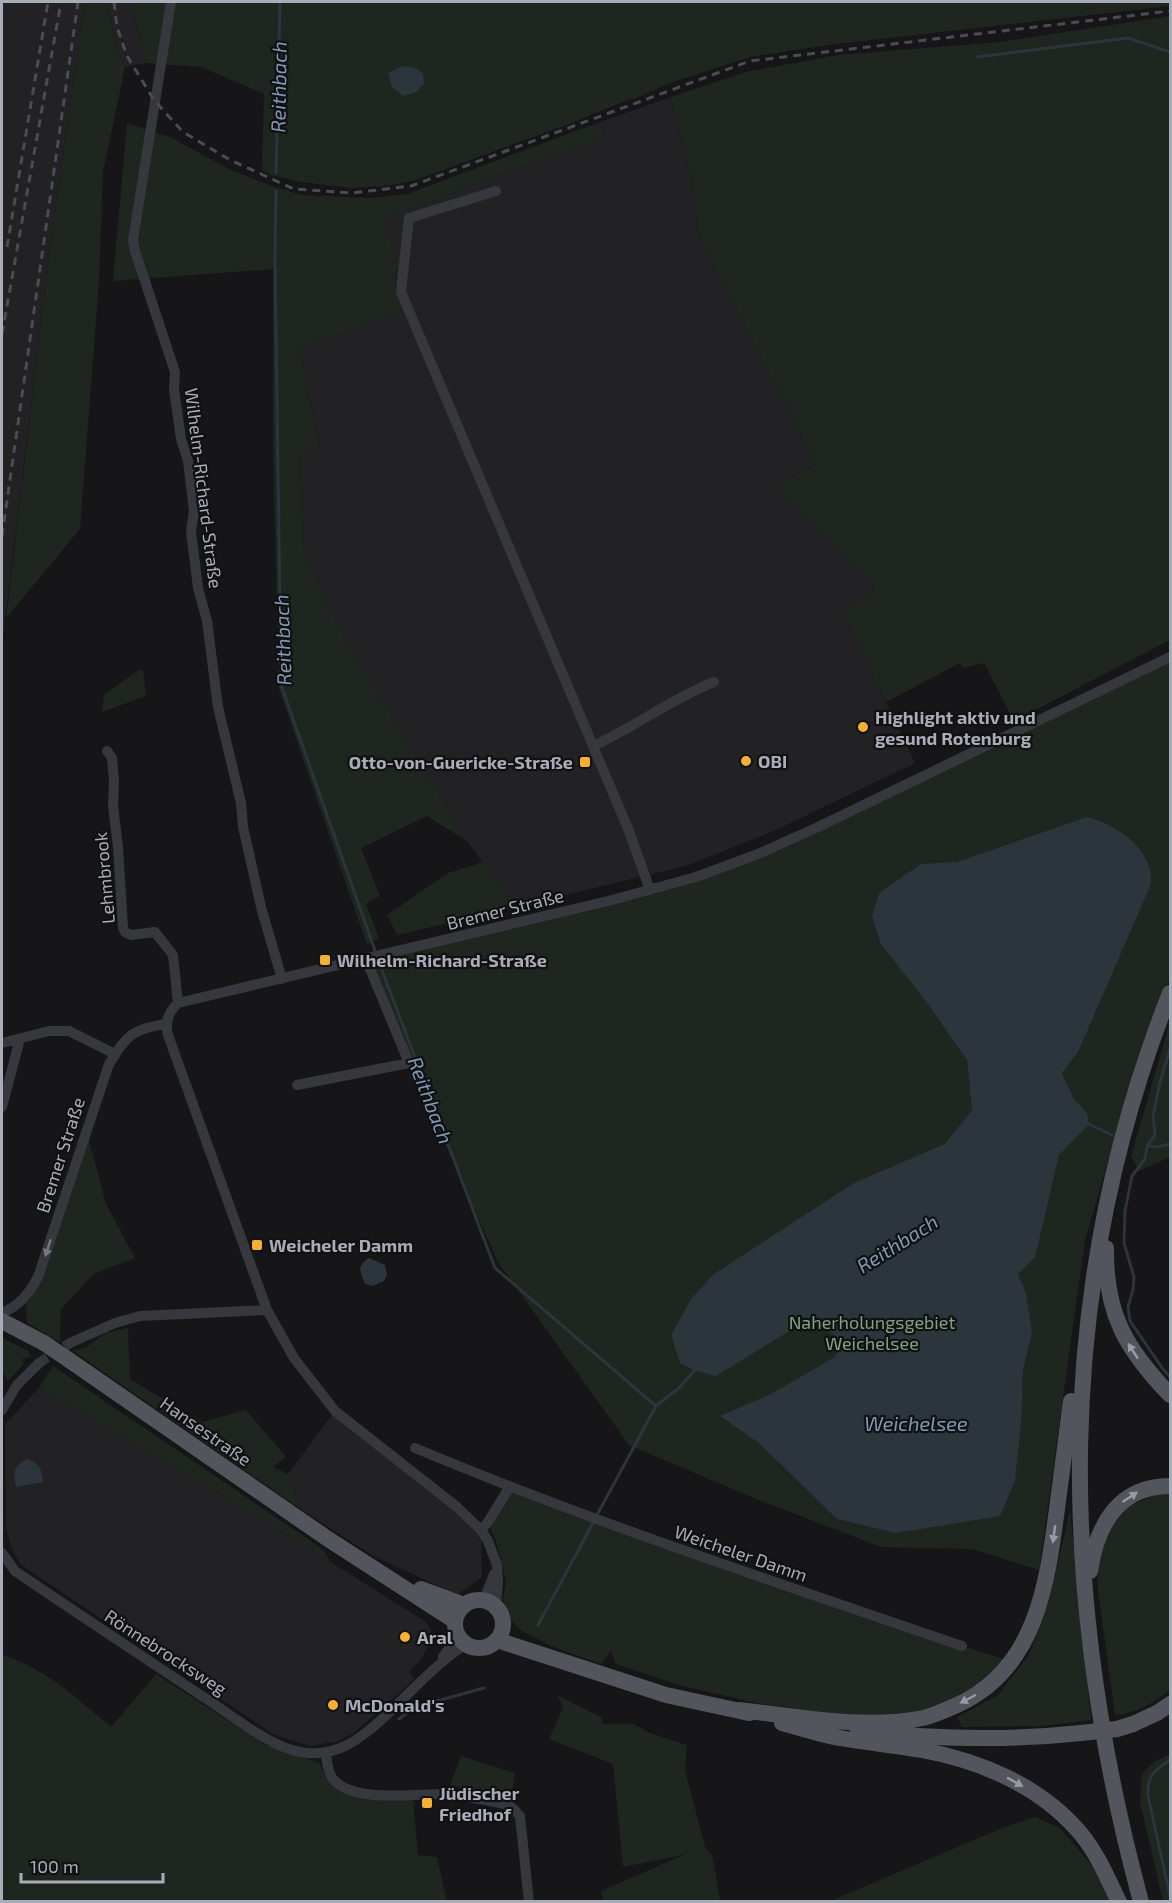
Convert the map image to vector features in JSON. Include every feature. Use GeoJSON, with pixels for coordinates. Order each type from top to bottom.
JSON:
{"type":"FeatureCollection","features":[{"type":"Feature","properties":{"kind":"main road"},"geometry":{"type":"LineString","coordinates":[[738,1710],[866,1723],[923,1718],[964,1702],[997,1679],[1009,1665],[1031,1629],[1045,1587],[1073,1386],[1087,1326],[1108,1194],[1131,1110],[1170,993]]}},
{"type":"Feature","properties":{"kind":"main road"},"geometry":{"type":"LineString","coordinates":[[1108,1194],[1106,1264],[1111,1301],[1123,1335],[1144,1368],[1170,1395]]}},
{"type":"Feature","properties":{"kind":"main road","name":"Hansestraße"},"geometry":{"type":"LineString","coordinates":[[2,1321],[44,1343],[328,1539],[387,1575],[460,1633]]}},
{"type":"Feature","properties":{"kind":"main road"},"geometry":{"type":"LineString","coordinates":[[1087,1326],[1079,1438],[1079,1501],[1086,1604],[1099,1703],[1119,1812],[1142,1902]]}},
{"type":"Feature","properties":{"kind":"main road"},"geometry":{"type":"LineString","coordinates":[[1086,1604],[1095,1543],[1104,1522],[1117,1506],[1137,1492],[1157,1486],[1170,1486]]}},
{"type":"Feature","properties":{"kind":"main road","name":"Hansestraße"},"geometry":{"type":"LineString","coordinates":[[387,1575],[472,1602]]}},
{"type":"Feature","properties":{"kind":"main road"},"geometry":{"type":"LineString","coordinates":[[472,1602],[489,1602],[496,1606],[502,1615],[500,1634],[485,1647],[474,1648],[460,1633],[459,1611],[472,1602]]}},
{"type":"Feature","properties":{"kind":"main road"},"geometry":{"type":"LineString","coordinates":[[500,1634],[581,1666],[666,1695],[826,1728],[902,1736],[995,1738],[1117,1729],[1157,1713],[1170,1704]]}},
{"type":"Feature","properties":{"kind":"main road"},"geometry":{"type":"LineString","coordinates":[[738,1710],[838,1738],[922,1750],[961,1759],[1018,1782],[1045,1800],[1081,1834],[1097,1858],[1119,1902]]}},
{"type":"Feature","properties":{"kind":"street","name":"Wilhelm-Richard-Straße"},"geometry":{"type":"LineString","coordinates":[[171,2],[133,240],[175,372],[174,389],[181,439],[188,461],[194,511],[191,531],[198,588],[207,621],[218,707],[241,803],[243,827],[262,911],[282,979]]}},
{"type":"Feature","properties":{"kind":"street"},"geometry":{"type":"LineString","coordinates":[[496,191],[409,218],[402,292],[629,831],[650,890]]}},
{"type":"Feature","properties":{"kind":"street","name":"Bremer Straße"},"geometry":{"type":"LineString","coordinates":[[178,1003],[384,955],[696,877],[758,854],[1170,657]]}},
{"type":"Feature","properties":{"kind":"street"},"geometry":{"type":"LineString","coordinates":[[593,746],[686,693],[714,681]]}},
{"type":"Feature","properties":{"kind":"street","name":"Lehmbrook"},"geometry":{"type":"LineString","coordinates":[[107,751],[112,758],[114,780],[113,806],[123,928],[131,935],[155,933],[173,955],[178,1003]]}},
{"type":"Feature","properties":{"kind":"street"},"geometry":{"type":"LineString","coordinates":[[297,1085],[409,1063],[369,958]]}},
{"type":"Feature","properties":{"kind":"street"},"geometry":{"type":"LineString","coordinates":[[178,1003],[172,1009],[166,1024],[168,1035],[267,1310],[294,1358],[335,1411],[457,1508],[481,1530],[488,1541],[496,1565],[498,1580],[496,1606]]}},
{"type":"Feature","properties":{"kind":"street","name":"Bremer Straße"},"geometry":{"type":"LineString","coordinates":[[2,1313],[20,1304],[38,1278],[104,1075],[115,1054],[135,1031],[166,1024]]}},
{"type":"Feature","properties":{"kind":"street"},"geometry":{"type":"LineString","coordinates":[[2,1043],[49,1031],[69,1031],[115,1054]]}},
{"type":"Feature","properties":{"kind":"street"},"geometry":{"type":"LineString","coordinates":[[2,1107],[20,1038]]}},
{"type":"Feature","properties":{"kind":"street"},"geometry":{"type":"LineString","coordinates":[[70,1343],[115,1323],[140,1316],[267,1310]]}},
{"type":"Feature","properties":{"kind":"street"},"geometry":{"type":"LineString","coordinates":[[2,1410],[17,1385],[39,1363]]}},
{"type":"Feature","properties":{"kind":"street","name":"Weicheler Damm"},"geometry":{"type":"LineString","coordinates":[[415,1448],[509,1488],[962,1646]]}},
{"type":"Feature","properties":{"kind":"street"},"geometry":{"type":"LineString","coordinates":[[481,1530],[509,1488]]}},
{"type":"Feature","properties":{"kind":"street","name":"Rönnebrocksweg"},"geometry":{"type":"LineString","coordinates":[[2,1552],[15,1572],[256,1731],[289,1749],[300,1752],[326,1752],[349,1744],[359,1737],[460,1647],[460,1633]]}},
{"type":"Feature","properties":{"kind":"street"},"geometry":{"type":"LineString","coordinates":[[472,1602],[486,1595],[496,1565]]}},
{"type":"Feature","properties":{"kind":"street"},"geometry":{"type":"LineString","coordinates":[[326,1752],[331,1775],[341,1786],[353,1790],[409,1796],[440,1794],[467,1797],[510,1807],[520,1816],[529,1902]]}},
{"type":"Feature","properties":{"kind":"shaded area"},"geometry":{"type":"Polygon","coordinates":[[[2,2],[85,2],[50,247],[2,645],[2,2]]]}},
{"type":"Feature","properties":{"kind":"shaded area"},"geometry":{"type":"Polygon","coordinates":[[[106,2],[131,2],[145,63],[125,67],[118,52],[106,2]]]}},
{"type":"Feature","properties":{"kind":"shaded area"},"geometry":{"type":"Polygon","coordinates":[[[671,97],[692,182],[699,237],[816,464],[774,487],[875,589],[844,613],[915,763],[776,830],[689,865],[516,907],[467,841],[330,611],[303,548],[300,457],[320,447],[299,350],[316,342],[394,288],[399,254],[385,234],[384,219],[396,211],[410,209],[509,171],[605,139],[600,122],[671,97]]]}},
{"type":"Feature","properties":{"kind":"shaded area"},"geometry":{"type":"Polygon","coordinates":[[[39,1388],[267,1522],[426,1622],[431,1631],[431,1641],[422,1658],[409,1672],[415,1679],[354,1733],[339,1741],[310,1746],[273,1734],[20,1564],[11,1547],[6,1527],[5,1424],[39,1388]]]}},
{"type":"Feature","properties":{"kind":"shaded area"},"geometry":{"type":"Polygon","coordinates":[[[335,1411],[481,1530],[482,1577],[457,1595],[370,1554],[302,1510],[288,1474],[335,1411]]]}},
{"type":"Feature","properties":{"kind":"green space"},"geometry":{"type":"Polygon","coordinates":[[[85,2],[106,2],[118,52],[125,67],[103,172],[99,282],[80,529],[6,618],[50,247],[85,2]]]}},
{"type":"Feature","properties":{"kind":"green space"},"geometry":{"type":"Polygon","coordinates":[[[131,2],[1170,2],[1170,6],[828,45],[750,57],[670,83],[569,124],[413,181],[385,186],[351,188],[301,182],[270,175],[262,170],[264,94],[201,67],[145,63],[131,2]]]}},
{"type":"Feature","properties":{"kind":"green space"},"geometry":{"type":"Polygon","coordinates":[[[1170,16],[1170,640],[1014,721],[984,663],[963,668],[960,663],[886,702],[844,613],[875,589],[774,487],[816,464],[699,237],[692,182],[671,97],[746,72],[837,55],[999,42],[1170,16]]]}},
{"type":"Feature","properties":{"kind":"green space"},"geometry":{"type":"Polygon","coordinates":[[[600,122],[605,139],[513,170],[410,209],[396,211],[384,219],[385,234],[399,254],[400,264],[396,270],[394,288],[401,312],[299,350],[320,447],[300,457],[303,548],[330,611],[467,841],[427,816],[361,848],[380,896],[366,904],[379,938],[367,945],[279,689],[273,446],[273,269],[113,281],[127,123],[172,138],[231,170],[272,186],[302,195],[371,198],[407,194],[600,122]]]}},
{"type":"Feature","properties":{"kind":"green space","name":"Naherholungsgebiet Weichelsee"},"geometry":{"type":"Polygon","coordinates":[[[1170,657],[1170,978],[1140,1051],[1085,1240],[1039,1570],[972,1549],[881,1547],[751,1497],[629,1445],[498,1262],[409,1063],[366,959],[608,901],[758,854],[1170,657]]]}},
{"type":"Feature","properties":{"kind":"green space"},"geometry":{"type":"Polygon","coordinates":[[[143,669],[146,696],[102,712],[104,695],[143,669]]]}},
{"type":"Feature","properties":{"kind":"green space"},"geometry":{"type":"Polygon","coordinates":[[[483,862],[516,907],[397,935],[387,915],[448,873],[483,862]]]}},
{"type":"Feature","properties":{"kind":"green space"},"geometry":{"type":"Polygon","coordinates":[[[1170,1022],[1170,1157],[1139,1171],[1131,1156],[1170,1022]]]}},
{"type":"Feature","properties":{"kind":"green space"},"geometry":{"type":"Polygon","coordinates":[[[86,1129],[106,1204],[135,1258],[94,1274],[61,1309],[60,1342],[27,1323],[26,1297],[86,1129]]]}},
{"type":"Feature","properties":{"kind":"green space"},"geometry":{"type":"Polygon","coordinates":[[[128,1328],[130,1379],[202,1422],[246,1410],[286,1457],[273,1467],[288,1474],[302,1510],[72,1350],[85,1348],[106,1333],[128,1328]]]}},
{"type":"Feature","properties":{"kind":"green space"},"geometry":{"type":"Polygon","coordinates":[[[2,1338],[28,1351],[32,1357],[22,1359],[24,1364],[8,1381],[2,1371],[2,1338]]]}},
{"type":"Feature","properties":{"kind":"green space"},"geometry":{"type":"Polygon","coordinates":[[[53,1366],[324,1550],[330,1562],[267,1522],[39,1388],[53,1366]]]}},
{"type":"Feature","properties":{"kind":"green space"},"geometry":{"type":"Polygon","coordinates":[[[509,1488],[1006,1660],[991,1678],[944,1703],[897,1717],[858,1718],[756,1703],[679,1685],[616,1664],[611,1650],[601,1664],[551,1646],[522,1631],[510,1620],[503,1600],[506,1581],[497,1544],[488,1522],[509,1488]]]}},
{"type":"Feature","properties":{"kind":"green space"},"geometry":{"type":"Polygon","coordinates":[[[1170,1493],[1170,1690],[1144,1707],[1115,1715],[1097,1569],[1110,1527],[1129,1506],[1155,1495],[1170,1493]]]}},
{"type":"Feature","properties":{"kind":"green space"},"geometry":{"type":"Polygon","coordinates":[[[1070,1510],[1091,1720],[1042,1726],[962,1727],[957,1717],[998,1695],[1029,1655],[1049,1602],[1070,1510]]]}},
{"type":"Feature","properties":{"kind":"green space"},"geometry":{"type":"Polygon","coordinates":[[[2,1655],[32,1667],[46,1676],[111,1727],[156,1674],[264,1744],[319,1763],[329,1783],[361,1797],[413,1799],[418,1855],[437,1857],[447,1901],[2,1901],[2,1655]]]}},
{"type":"Feature","properties":{"kind":"green space"},"geometry":{"type":"Polygon","coordinates":[[[557,1695],[601,1717],[603,1724],[633,1724],[650,1733],[687,1745],[685,1770],[705,1847],[712,1855],[720,1901],[603,1901],[601,1891],[686,1854],[623,1867],[613,1764],[549,1739],[563,1707],[557,1695]]]}},
{"type":"Feature","properties":{"kind":"green space"},"geometry":{"type":"Polygon","coordinates":[[[1170,1754],[1170,1901],[1163,1901],[1140,1803],[1142,1774],[1154,1762],[1170,1754]]]}},
{"type":"Feature","properties":{"kind":"green space"},"geometry":{"type":"Polygon","coordinates":[[[461,1756],[515,1773],[511,1801],[450,1785],[461,1756]]]}},
{"type":"Feature","properties":{"kind":"green space"},"geometry":{"type":"Polygon","coordinates":[[[1035,1817],[1060,1828],[1102,1878],[1113,1902],[828,1902],[1007,1826],[1035,1817]]]}},
{"type":"Feature","properties":{"kind":"water"},"geometry":{"type":"Polygon","coordinates":[[[403,66],[413,67],[423,73],[424,84],[416,92],[403,96],[392,87],[388,73],[403,66]]]}},
{"type":"Feature","properties":{"kind":"water","name":"Weichelsee"},"geometry":{"type":"Polygon","coordinates":[[[1087,817],[1110,826],[1131,840],[1146,860],[1151,884],[1078,1052],[1062,1073],[1074,1099],[1087,1113],[1089,1124],[1059,1155],[1035,1257],[1018,1274],[1026,1293],[1032,1332],[1023,1370],[1021,1425],[1015,1481],[1000,1516],[896,1533],[837,1519],[759,1443],[720,1416],[769,1395],[835,1357],[841,1341],[823,1326],[801,1324],[716,1376],[694,1370],[680,1363],[671,1335],[691,1299],[714,1274],[854,1183],[945,1144],[972,1110],[967,1060],[928,1004],[881,944],[872,917],[879,893],[921,864],[957,862],[1087,817]]]}},
{"type":"Feature","properties":{"kind":"water"},"geometry":{"type":"Polygon","coordinates":[[[369,1258],[385,1265],[387,1275],[384,1281],[373,1286],[365,1284],[361,1272],[362,1264],[369,1258]]]}},
{"type":"Feature","properties":{"kind":"water"},"geometry":{"type":"Polygon","coordinates":[[[27,1459],[39,1467],[43,1482],[16,1487],[15,1470],[27,1459]]]}},
{"type":"Feature","properties":{"kind":"waterway","name":"Reithbach"},"geometry":{"type":"LineString","coordinates":[[276,173],[280,2]]}},
{"type":"Feature","properties":{"kind":"waterway"},"geometry":{"type":"LineString","coordinates":[[977,57],[1128,38],[1170,52]]}},
{"type":"Feature","properties":{"kind":"waterway","name":"Reithbach"},"geometry":{"type":"LineString","coordinates":[[276,191],[281,685],[383,973],[495,1268],[656,1406],[679,1388],[697,1368]]}},
{"type":"Feature","properties":{"kind":"waterway","name":"Reithbach"},"geometry":{"type":"LineString","coordinates":[[1170,1049],[1153,1116],[1155,1135],[1147,1146],[1145,1159],[1132,1176],[1125,1211],[1124,1243],[1134,1277],[1128,1307],[1130,1321],[1170,1377]]}},
{"type":"Feature","properties":{"kind":"waterway","name":"Reithbach"},"geometry":{"type":"LineString","coordinates":[[1087,1125],[1112,1135]]}},
{"type":"Feature","properties":{"kind":"waterway"},"geometry":{"type":"LineString","coordinates":[[1147,1146],[1157,1147],[1170,1144]]}},
{"type":"Feature","properties":{"kind":"waterway"},"geometry":{"type":"LineString","coordinates":[[597,1515],[656,1406]]}},
{"type":"Feature","properties":{"kind":"waterway"},"geometry":{"type":"LineString","coordinates":[[538,1625],[594,1521]]}},
{"type":"Feature","properties":{"kind":"waterway"},"geometry":{"type":"LineString","coordinates":[[399,1719],[415,1707],[484,1688]]}},
{"type":"Feature","properties":{"kind":"waterway","name":"Reithbach"},"geometry":{"type":"LineString","coordinates":[[1170,1760],[1150,1778],[1148,1796],[1170,1896]]}},
{"type":"Feature","properties":{"kind":"tunnel"},"geometry":{"type":"LineString","coordinates":[[39,1363],[70,1343]]}},
{"type":"Feature","properties":{"kind":"railway"},"geometry":{"type":"LineString","coordinates":[[7,247],[48,2]]}},
{"type":"Feature","properties":{"kind":"railway"},"geometry":{"type":"LineString","coordinates":[[2,334],[61,2]]}},
{"type":"Feature","properties":{"kind":"railway"},"geometry":{"type":"LineString","coordinates":[[2,536],[78,2]]}},
{"type":"Feature","properties":{"kind":"railway"},"geometry":{"type":"LineString","coordinates":[[114,2],[117,27],[127,56],[154,100],[183,132],[230,160],[294,189],[352,193],[411,186],[750,61],[1170,11]]}},
{"type":"Feature","properties":{"kind":"place","name":"Highlight aktiv und gesund Rotenburg"},"geometry":{"type":"Point","coordinates":[863,727]}},
{"type":"Feature","properties":{"kind":"place","name":"OBI"},"geometry":{"type":"Point","coordinates":[746,761]}},
{"type":"Feature","properties":{"kind":"place","name":"Otto-von-Guericke-Straße"},"geometry":{"type":"Point","coordinates":[585,762]}},
{"type":"Feature","properties":{"kind":"place","name":"Wilhelm-Richard-Straße"},"geometry":{"type":"Point","coordinates":[325,960]}},
{"type":"Feature","properties":{"kind":"place","name":"Weicheler Damm"},"geometry":{"type":"Point","coordinates":[257,1245]}},
{"type":"Feature","properties":{"kind":"place","name":"Aral"},"geometry":{"type":"Point","coordinates":[405,1637]}},
{"type":"Feature","properties":{"kind":"place","name":"McDonald's"},"geometry":{"type":"Point","coordinates":[333,1705]}},
{"type":"Feature","properties":{"kind":"place","name":"Jüdischer Friedhof"},"geometry":{"type":"Point","coordinates":[427,1803]}}]}
